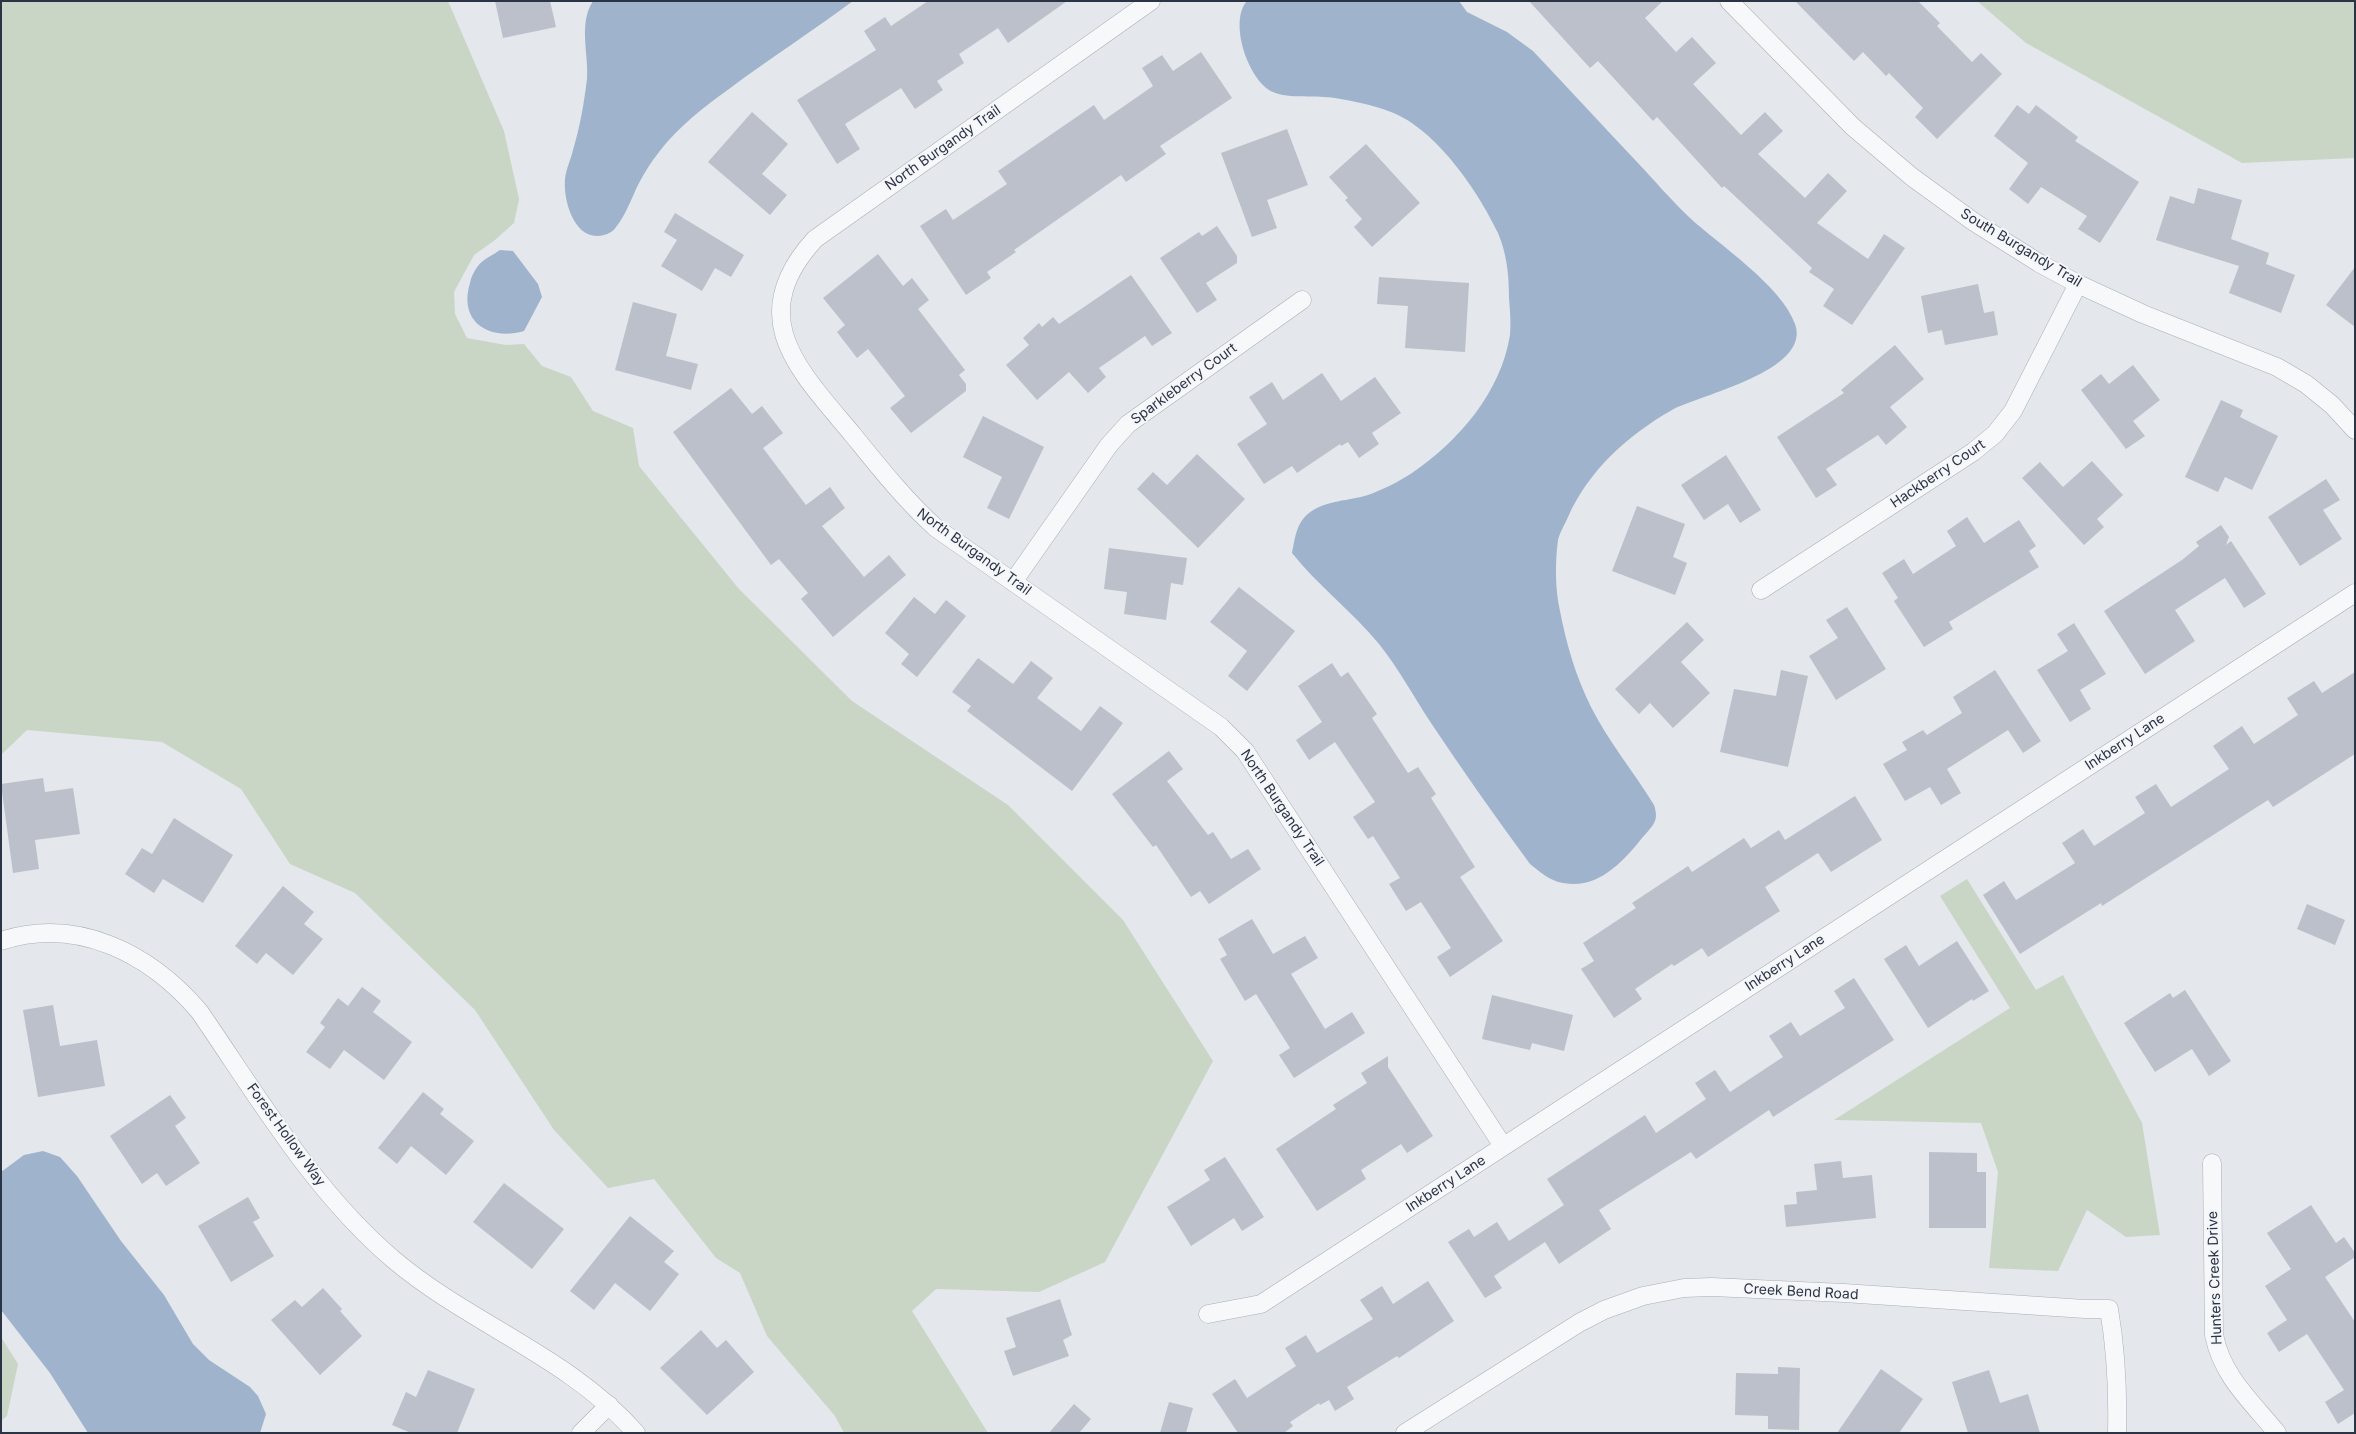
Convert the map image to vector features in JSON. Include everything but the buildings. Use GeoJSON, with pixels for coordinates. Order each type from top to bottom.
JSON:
{"type":"FeatureCollection","features":[{"type":"Feature","properties":{"kind":"street","name":"North Burgandy Trail"},"geometry":{"type":"LineString","coordinates":[[1151,1],[814,239],[800,256],[789,275],[783,294],[781,318],[786,344],[804,376],[912,506],[936,528],[1222,727],[1245,751],[1504,1146]]}},
{"type":"Feature","properties":{"kind":"street","name":"South Burgandy Trail"},"geometry":{"type":"LineString","coordinates":[[1729,1],[1853,127],[1912,177],[1974,222],[2039,263],[2078,284],[2143,314],[2277,367],[2306,384],[2332,405],[2355,430]]}},
{"type":"Feature","properties":{"kind":"street","name":"Hackberry Court"},"geometry":{"type":"LineString","coordinates":[[1761,590],[1974,452],[1995,434],[2013,411],[2078,284]]}},
{"type":"Feature","properties":{"kind":"street","name":"Sparkleberry Court"},"geometry":{"type":"LineString","coordinates":[[1013,582],[1109,445],[1128,424],[1302,300]]}},
{"type":"Feature","properties":{"kind":"street","name":"Inkberry Lane"},"geometry":{"type":"LineString","coordinates":[[1208,1314],[1261,1304],[2355,593]]}},
{"type":"Feature","properties":{"kind":"street","name":"Forest Hollow Way"},"geometry":{"type":"LineString","coordinates":[[1,940],[30,934],[58,933],[84,937],[119,948],[160,971],[181,990],[199,1011],[305,1165],[354,1222],[394,1260],[439,1294],[568,1373],[609,1406],[636,1433]]}},
{"type":"Feature","properties":{"kind":"street","name":"Hunters Creek Drive"},"geometry":{"type":"LineString","coordinates":[[2212,1163],[2214,1334],[2218,1351],[2230,1377],[2277,1433]]}},
{"type":"Feature","properties":{"kind":"street","name":"Creek Bend Road"},"geometry":{"type":"LineString","coordinates":[[1405,1433],[1493,1375],[1604,1310],[1643,1296],[1684,1288],[1712,1287],[2109,1309],[2115,1346],[2118,1401],[2117,1433]]}},
{"type":"Feature","properties":{"kind":"street"},"geometry":{"type":"LineString","coordinates":[[581,1433],[609,1406]]}},
{"type":"Feature","properties":{"kind":"green space"},"geometry":{"type":"Polygon","coordinates":[[[1,1],[448,1],[504,131],[519,199],[514,223],[474,255],[454,292],[455,314],[467,338],[506,345],[524,344],[542,366],[571,377],[593,411],[633,428],[639,466],[739,589],[852,701],[1008,805],[1123,920],[1213,1061],[1105,1262],[1039,1292],[936,1289],[912,1311],[988,1433],[844,1433],[835,1416],[767,1336],[740,1273],[716,1258],[654,1179],[608,1188],[554,1130],[475,1010],[355,893],[290,864],[241,789],[162,742],[27,730],[1,755],[1,1]]]}},
{"type":"Feature","properties":{"kind":"green space"},"geometry":{"type":"Polygon","coordinates":[[[1977,1],[2355,1],[2355,158],[2242,163],[2026,43],[1977,1]]]}},
{"type":"Feature","properties":{"kind":"green space"},"geometry":{"type":"Polygon","coordinates":[[[1967,879],[2036,990],[2063,975],[2142,1123],[2160,1235],[2126,1237],[2087,1210],[2058,1271],[1989,1268],[1998,1172],[1981,1123],[1834,1120],[2010,1008],[1940,896],[1967,879]]]}},
{"type":"Feature","properties":{"kind":"green space"},"geometry":{"type":"Polygon","coordinates":[[[1,1337],[18,1364],[7,1416],[1,1421],[1,1337]]]}},
{"type":"Feature","properties":{"kind":"water"},"geometry":{"type":"Polygon","coordinates":[[[593,1],[853,1],[744,78],[683,125],[650,164],[639,182],[625,213],[615,228],[606,235],[594,236],[585,233],[578,227],[569,208],[565,188],[566,175],[578,133],[585,97],[587,69],[585,29],[586,19],[593,1]]]}},
{"type":"Feature","properties":{"kind":"water"},"geometry":{"type":"Polygon","coordinates":[[[1247,1],[1459,1],[1467,12],[1507,32],[1533,51],[1682,210],[1763,280],[1788,309],[1795,324],[1796,341],[1787,355],[1771,368],[1727,389],[1672,410],[1625,442],[1611,455],[1587,484],[1559,537],[1556,566],[1557,594],[1565,635],[1576,672],[1598,720],[1654,805],[1656,813],[1653,825],[1635,847],[1618,865],[1598,878],[1575,884],[1558,882],[1541,873],[1530,864],[1455,759],[1400,673],[1379,644],[1292,553],[1299,526],[1309,513],[1330,503],[1368,495],[1407,476],[1446,446],[1475,413],[1498,376],[1510,335],[1508,273],[1501,241],[1490,216],[1454,163],[1424,132],[1408,120],[1377,107],[1335,98],[1280,94],[1264,86],[1256,77],[1249,64],[1241,36],[1240,23],[1242,11],[1247,1]]]}},
{"type":"Feature","properties":{"kind":"water"},"geometry":{"type":"Polygon","coordinates":[[[500,250],[513,251],[538,284],[542,297],[524,331],[499,333],[488,330],[479,325],[468,308],[467,297],[474,272],[483,261],[500,250]]]}},
{"type":"Feature","properties":{"kind":"water"},"geometry":{"type":"Polygon","coordinates":[[[43,1151],[60,1157],[77,1176],[121,1241],[164,1295],[193,1344],[209,1360],[250,1387],[258,1396],[266,1414],[260,1433],[88,1433],[50,1373],[1,1310],[1,1172],[24,1155],[43,1151]]]}}]}
